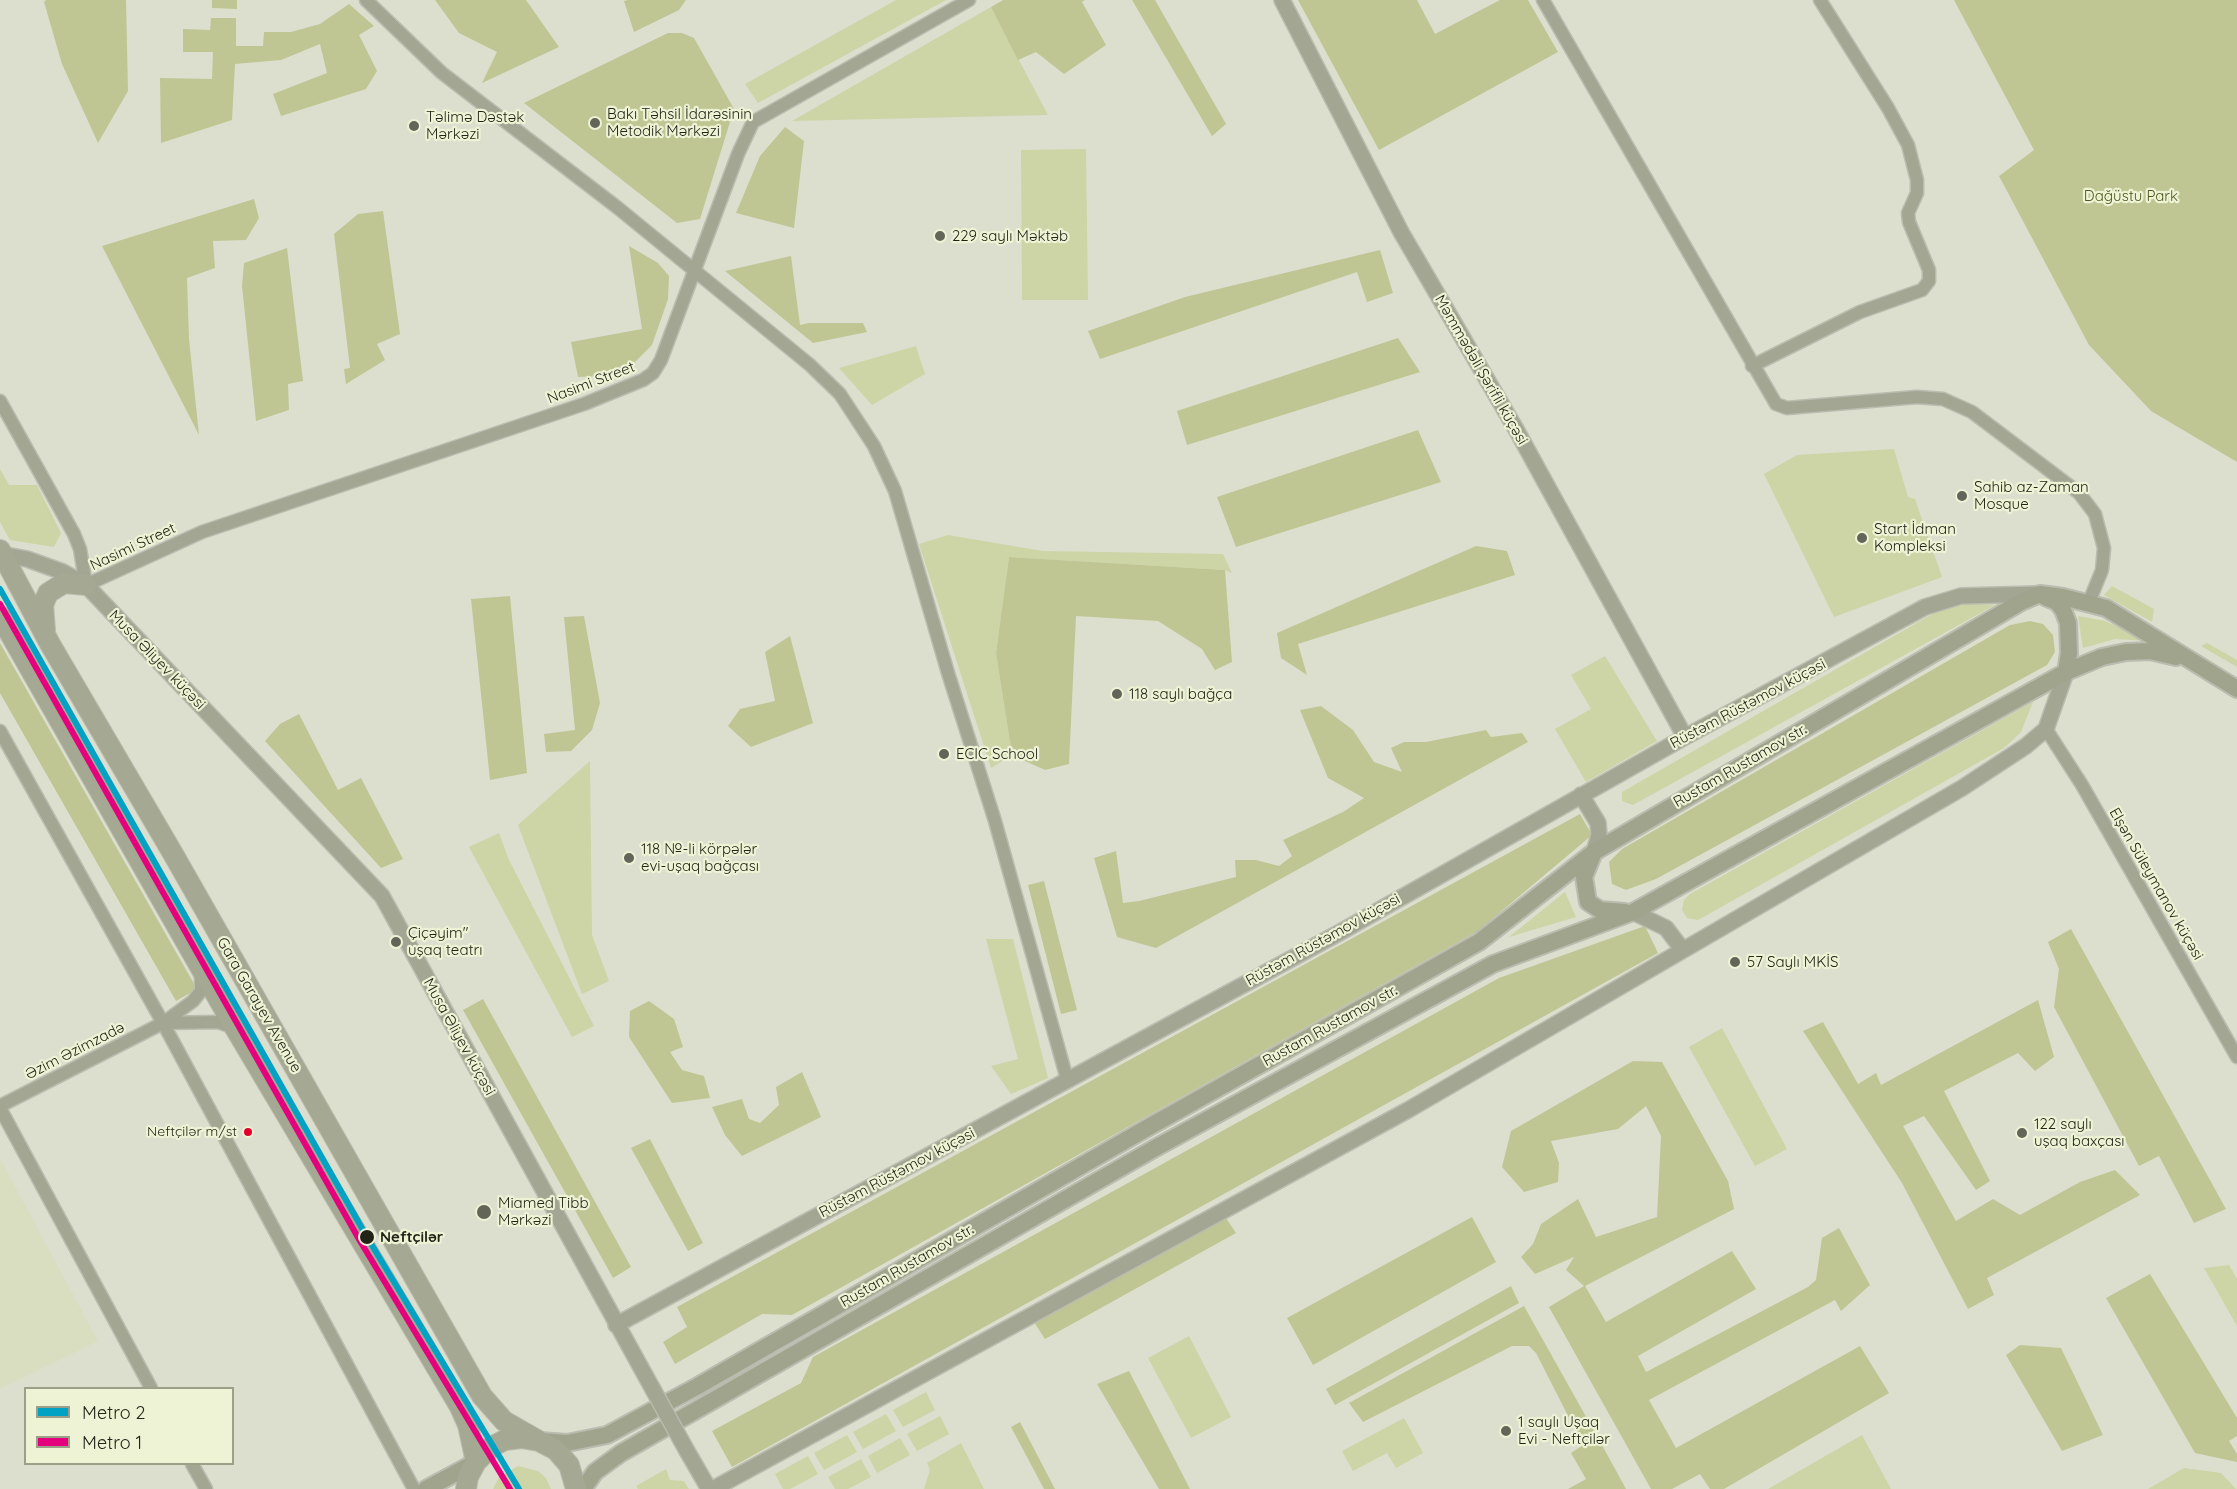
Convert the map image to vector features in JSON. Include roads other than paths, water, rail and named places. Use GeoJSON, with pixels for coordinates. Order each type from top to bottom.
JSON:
{"type":"FeatureCollection","features":[{"type":"Feature","properties":{"kind":"main road","name":"Gara Garayev Avenue"},"geometry":{"type":"LineString","coordinates":[[1,552],[50,644],[172,852],[482,1396],[504,1421],[556,1450],[569,1465],[576,1489]]}},
{"type":"Feature","properties":{"kind":"main road"},"geometry":{"type":"LineString","coordinates":[[50,644],[43,618],[45,598],[53,589],[64,583],[86,585]]}},
{"type":"Feature","properties":{"kind":"main road"},"geometry":{"type":"LineString","coordinates":[[2040,594],[2088,602],[2106,608],[2237,689]]}},
{"type":"Feature","properties":{"kind":"main road"},"geometry":{"type":"LineString","coordinates":[[2040,594],[2056,602],[2063,610],[2068,623],[2069,653],[2066,672]]}},
{"type":"Feature","properties":{"kind":"main road","name":"Rustam Rustamov str."},"geometry":{"type":"LineString","coordinates":[[539,1441],[567,1443],[607,1435],[698,1386],[1479,942],[1594,852],[1999,614],[2040,594]]}},
{"type":"Feature","properties":{"kind":"main road","name":"Gara Garayev Avenue"},"geometry":{"type":"LineString","coordinates":[[0,616],[235,1028],[460,1407],[468,1425],[476,1462]]}},
{"type":"Feature","properties":{"kind":"main road","name":"Rustam Rustamov str."},"geometry":{"type":"LineString","coordinates":[[583,1489],[595,1472],[621,1453],[1168,1141],[1493,964],[1633,912],[2066,672],[2102,657],[2126,652],[2158,652],[2194,663]]}},
{"type":"Feature","properties":{"kind":"main road"},"geometry":{"type":"LineString","coordinates":[[1594,852],[1584,878],[1588,902],[1600,910],[1633,912]]}},
{"type":"Feature","properties":{"kind":"main road"},"geometry":{"type":"LineString","coordinates":[[426,1489],[476,1462],[491,1447],[505,1440],[521,1438],[539,1441]]}},
{"type":"Feature","properties":{"kind":"main road"},"geometry":{"type":"LineString","coordinates":[[466,1489],[468,1477],[476,1462]]}},
{"type":"Feature","properties":{"kind":"street"},"geometry":{"type":"LineString","coordinates":[[366,0],[442,73],[618,208],[810,365],[840,394],[885,468],[895,491],[948,673],[995,821],[1067,1079]]}},
{"type":"Feature","properties":{"kind":"street","name":"Nasimi Street"},"geometry":{"type":"LineString","coordinates":[[86,585],[202,532],[584,404],[643,380],[662,360],[738,154],[753,122],[969,0]]}},
{"type":"Feature","properties":{"kind":"street","name":"Məmmədəli Şərifli küçəsi"},"geometry":{"type":"LineString","coordinates":[[1282,0],[1401,232],[1517,431],[1685,737]]}},
{"type":"Feature","properties":{"kind":"street"},"geometry":{"type":"LineString","coordinates":[[1543,0],[1776,405],[1787,408],[1917,397],[1943,399],[1972,412],[2079,492],[2095,514],[2104,548],[2102,570],[2088,602]]}},
{"type":"Feature","properties":{"kind":"street"},"geometry":{"type":"LineString","coordinates":[[1752,366],[1860,312],[1922,290],[1929,281],[1929,270],[1909,222],[1908,213],[1917,193],[1917,180],[1908,145],[1888,108],[1820,0]]}},
{"type":"Feature","properties":{"kind":"street"},"geometry":{"type":"LineString","coordinates":[[0,401],[74,534],[80,549],[86,585]]}},
{"type":"Feature","properties":{"kind":"street","name":"Musa Əliyev küçəsi"},"geometry":{"type":"LineString","coordinates":[[1,552],[63,572],[86,585],[382,896],[616,1324],[687,1451],[711,1489]]}},
{"type":"Feature","properties":{"kind":"street","name":"Rüstəm Rüstəmov küçəsi"},"geometry":{"type":"LineString","coordinates":[[616,1324],[1337,934],[1685,737],[1942,601],[1988,594],[2040,594]]}},
{"type":"Feature","properties":{"kind":"street"},"geometry":{"type":"LineString","coordinates":[[711,1489],[1408,1110],[1962,788],[2026,746],[2046,729],[2066,672]]}},
{"type":"Feature","properties":{"kind":"street","name":"Elşən Süleymanov küçəsi"},"geometry":{"type":"LineString","coordinates":[[2046,729],[2082,785],[2237,1057]]}},
{"type":"Feature","properties":{"kind":"street"},"geometry":{"type":"LineString","coordinates":[[0,731],[163,1023],[414,1489]]}},
{"type":"Feature","properties":{"kind":"street"},"geometry":{"type":"LineString","coordinates":[[1581,795],[1598,823],[1599,835],[1594,852]]}},
{"type":"Feature","properties":{"kind":"street"},"geometry":{"type":"LineString","coordinates":[[1633,912],[1666,928],[1682,949]]}},
{"type":"Feature","properties":{"kind":"street","name":"Əzim Əzimzadə"},"geometry":{"type":"LineString","coordinates":[[0,1107],[163,1023],[201,991],[200,967]]}},
{"type":"Feature","properties":{"kind":"street"},"geometry":{"type":"LineString","coordinates":[[163,1023],[218,1022],[235,1028]]}},
{"type":"Feature","properties":{"kind":"street"},"geometry":{"type":"LineString","coordinates":[[0,1107],[150,1387]]}},
{"type":"Feature","properties":{"kind":"street"},"geometry":{"type":"LineString","coordinates":[[193,1465],[206,1489]]}},
{"type":"Feature","properties":{"kind":"metro line","name":"2"},"geometry":{"type":"LineString","coordinates":[[0,589],[367,1237],[519,1489]]}},
{"type":"Feature","properties":{"kind":"metro line","name":"1"},"geometry":{"type":"LineString","coordinates":[[0,604],[360,1241],[510,1489]]}},
{"type":"Feature","properties":{"kind":"place","name":"Bakı Təhsil İdarəsinin Metodik Mərkəzi"},"geometry":{"type":"Point","coordinates":[595,123]}},
{"type":"Feature","properties":{"kind":"place","name":"Təlimə Dəstək Mərkəzi"},"geometry":{"type":"Point","coordinates":[414,126]}},
{"type":"Feature","properties":{"kind":"place","name":"229 saylı Məktəb"},"geometry":{"type":"Point","coordinates":[940,236]}},
{"type":"Feature","properties":{"kind":"place","name":"Sahib az-Zaman Mosque"},"geometry":{"type":"Point","coordinates":[1962,496]}},
{"type":"Feature","properties":{"kind":"place","name":"Start İdman Kompleksi"},"geometry":{"type":"Point","coordinates":[1862,538]}},
{"type":"Feature","properties":{"kind":"place","name":"118 saylı bağça"},"geometry":{"type":"Point","coordinates":[1117,694]}},
{"type":"Feature","properties":{"kind":"place","name":"ECIC School"},"geometry":{"type":"Point","coordinates":[944,754]}},
{"type":"Feature","properties":{"kind":"place","name":"118 №-li körpələr evi-uşaq bağçası"},"geometry":{"type":"Point","coordinates":[629,858]}},
{"type":"Feature","properties":{"kind":"place","name":"Çiçəyim\" uşaq teatrı"},"geometry":{"type":"Point","coordinates":[396,942]}},
{"type":"Feature","properties":{"kind":"place","name":"57 Saylı MKİS"},"geometry":{"type":"Point","coordinates":[1735,962]}},
{"type":"Feature","properties":{"kind":"place","name":"Neftçilər m/st"},"geometry":{"type":"Point","coordinates":[248,1132]}},
{"type":"Feature","properties":{"kind":"place","name":"122 saylı uşaq baxçası"},"geometry":{"type":"Point","coordinates":[2022,1133]}},
{"type":"Feature","properties":{"kind":"place","name":"Miamed Tibb Mərkəzi"},"geometry":{"type":"Point","coordinates":[484,1212]}},
{"type":"Feature","properties":{"kind":"place","name":"Neftçilər"},"geometry":{"type":"Point","coordinates":[367,1237]}},
{"type":"Feature","properties":{"kind":"place","name":"1 saylı Uşaq Evi - Neftçilər"},"geometry":{"type":"Point","coordinates":[1506,1431]}},
{"type":"Feature","properties":{"kind":"park label","name":"Dağüstu Park"},"geometry":{"type":"Point","coordinates":[2131,196]}}]}
